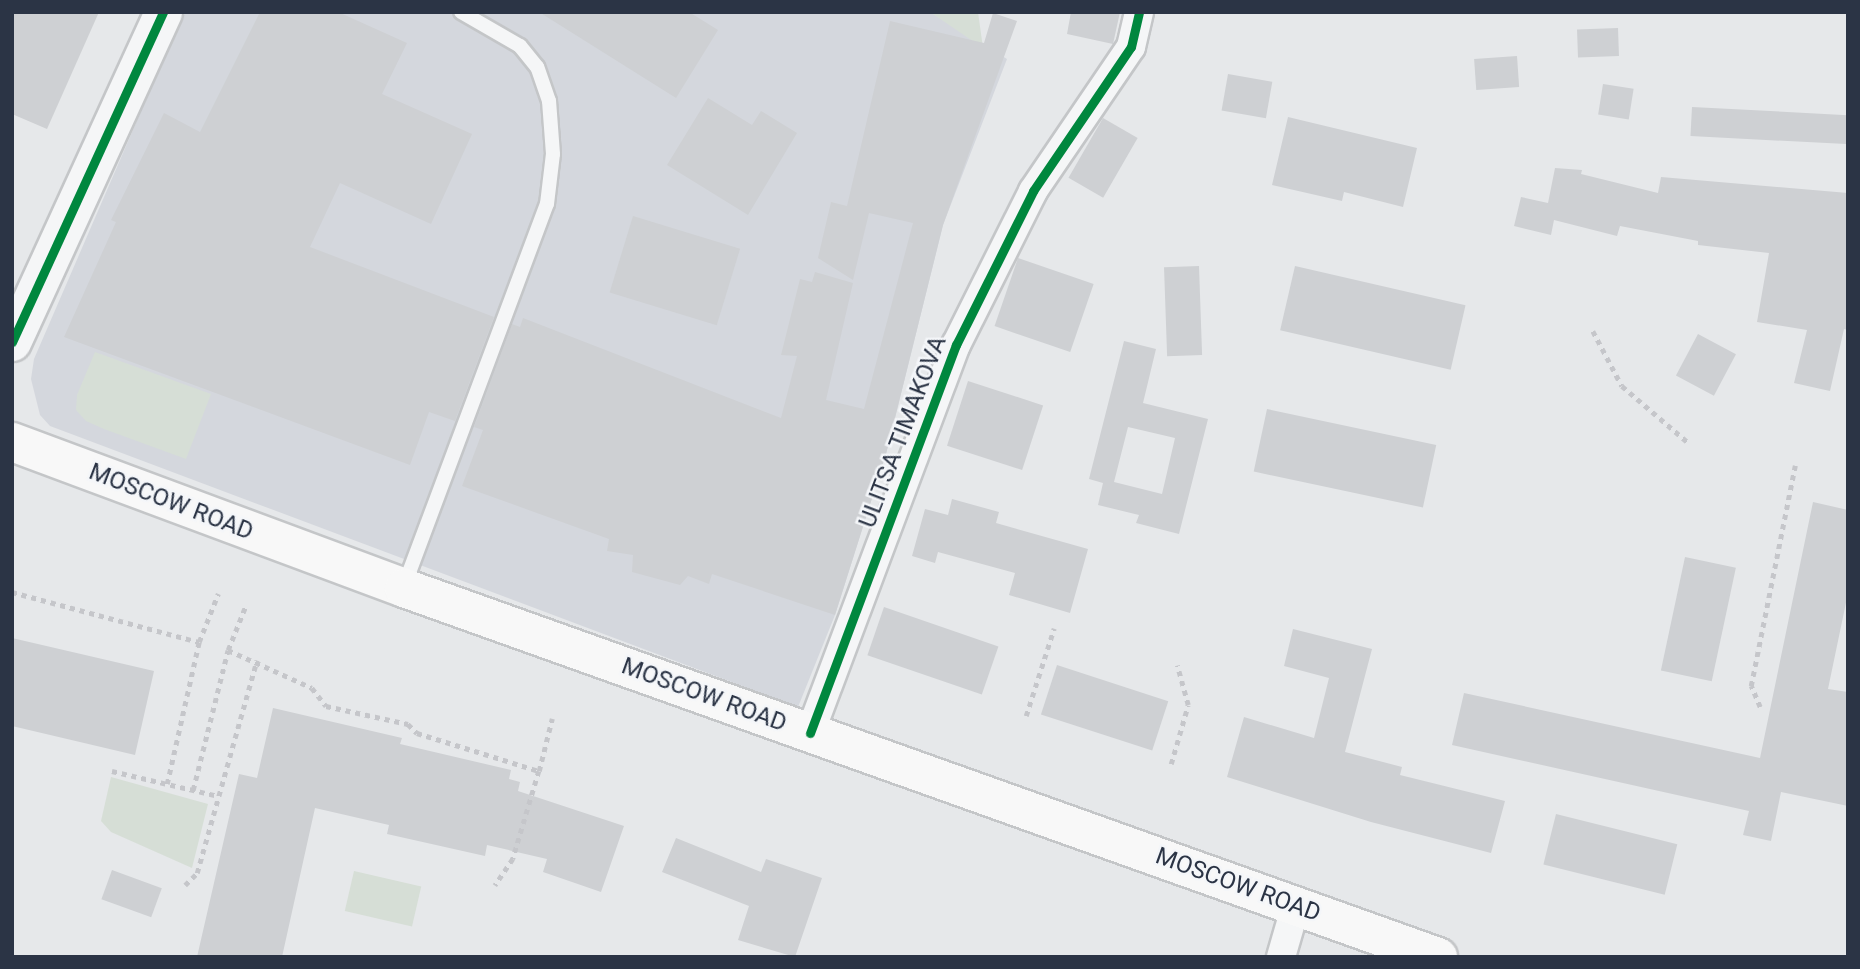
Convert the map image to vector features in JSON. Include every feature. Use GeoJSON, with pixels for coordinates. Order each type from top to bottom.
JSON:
{"type":"FeatureCollection","features":[{"type":"Feature","properties":{"kind":"main road","name":"MOSCOW ROAD"},"geometry":{"type":"LineString","coordinates":[[12,442],[404,587],[1438,957]]}},
{"type":"Feature","properties":{"kind":"street"},"geometry":{"type":"LineString","coordinates":[[12,342],[163,12]]}},
{"type":"Feature","properties":{"kind":"street","name":"ULITSA TIMAKOVA"},"geometry":{"type":"LineString","coordinates":[[810,733],[956,345],[1033,191],[1131,47],[1139,12]]}},
{"type":"Feature","properties":{"kind":"street"},"geometry":{"type":"LineString","coordinates":[[1281,957],[1296,905]]}},
{"type":"Feature","properties":{"kind":"lane"},"geometry":{"type":"LineString","coordinates":[[404,587],[547,204],[553,154],[549,102],[537,67],[520,46],[461,12]]}},
{"type":"Feature","properties":{"kind":"path"},"geometry":{"type":"LineString","coordinates":[[1593,331],[1622,386],[1690,444]]}},
{"type":"Feature","properties":{"kind":"path"},"geometry":{"type":"LineString","coordinates":[[1759,707],[1751,686],[1795,465]]}},
{"type":"Feature","properties":{"kind":"path"},"geometry":{"type":"LineString","coordinates":[[12,592],[199,642]]}},
{"type":"Feature","properties":{"kind":"path"},"geometry":{"type":"LineString","coordinates":[[167,784],[199,642],[218,594]]}},
{"type":"Feature","properties":{"kind":"path"},"geometry":{"type":"LineString","coordinates":[[193,790],[228,650],[246,605]]}},
{"type":"Feature","properties":{"kind":"path"},"geometry":{"type":"LineString","coordinates":[[1026,716],[1054,628]]}},
{"type":"Feature","properties":{"kind":"path"},"geometry":{"type":"LineString","coordinates":[[228,650],[257,660],[312,688],[326,706],[408,724],[417,733],[540,771]]}},
{"type":"Feature","properties":{"kind":"path"},"geometry":{"type":"LineString","coordinates":[[185,885],[197,873],[257,660]]}},
{"type":"Feature","properties":{"kind":"path"},"geometry":{"type":"LineString","coordinates":[[1171,764],[1188,705],[1177,665]]}},
{"type":"Feature","properties":{"kind":"path"},"geometry":{"type":"LineString","coordinates":[[495,886],[513,859],[540,771],[552,719]]}},
{"type":"Feature","properties":{"kind":"path"},"geometry":{"type":"LineString","coordinates":[[112,771],[219,796]]}},
{"type":"Feature","properties":{"kind":"shaded area"},"geometry":{"type":"Polygon","coordinates":[[[184,12],[930,12],[1007,59],[943,225],[886,454],[835,615],[798,707],[50,426],[40,415],[31,379],[34,359],[184,12]]]}},
{"type":"Feature","properties":{"kind":"shaded area"},"geometry":{"type":"Polygon","coordinates":[[[930,12],[978,12],[983,48],[930,12]]]}},
{"type":"Feature","properties":{"kind":"shaded area"},"geometry":{"type":"Polygon","coordinates":[[[95,352],[211,394],[186,459],[86,421],[76,410],[77,395],[95,352]]]}},
{"type":"Feature","properties":{"kind":"shaded area"},"geometry":{"type":"Polygon","coordinates":[[[111,777],[208,804],[192,868],[111,832],[101,821],[111,777]]]}},
{"type":"Feature","properties":{"kind":"shaded area"},"geometry":{"type":"Polygon","coordinates":[[[354,871],[421,887],[412,926],[345,911],[354,871]]]}},
{"type":"Feature","properties":{"kind":"building"},"geometry":{"type":"Polygon","coordinates":[[[12,12],[99,12],[47,129],[12,114],[12,12]]]}},
{"type":"Feature","properties":{"kind":"building"},"geometry":{"type":"Polygon","coordinates":[[[260,12],[338,12],[407,43],[382,94],[472,134],[431,224],[340,183],[310,247],[494,317],[455,421],[429,412],[410,465],[64,337],[116,222],[111,220],[164,113],[200,132],[260,12]]]}},
{"type":"Feature","properties":{"kind":"building"},"geometry":{"type":"Polygon","coordinates":[[[539,12],[689,12],[718,30],[676,98],[539,12]]]}},
{"type":"Feature","properties":{"kind":"building"},"geometry":{"type":"Polygon","coordinates":[[[1071,12],[1120,12],[1113,44],[1067,34],[1071,12]]]}},
{"type":"Feature","properties":{"kind":"building"},"geometry":{"type":"Polygon","coordinates":[[[993,13],[1017,21],[943,225],[886,454],[835,615],[712,574],[709,584],[688,576],[680,585],[632,572],[633,555],[607,551],[609,539],[462,486],[483,430],[474,427],[512,324],[520,327],[523,318],[781,418],[797,356],[781,355],[800,279],[812,282],[815,272],[853,283],[826,400],[864,409],[913,223],[869,213],[853,280],[818,258],[831,202],[847,206],[890,21],[984,43],[993,13]]]}},
{"type":"Feature","properties":{"kind":"building"},"geometry":{"type":"Polygon","coordinates":[[[1618,28],[1619,56],[1578,57],[1577,29],[1618,28]]]}},
{"type":"Feature","properties":{"kind":"building"},"geometry":{"type":"Polygon","coordinates":[[[1517,56],[1519,87],[1476,90],[1474,59],[1517,56]]]}},
{"type":"Feature","properties":{"kind":"building"},"geometry":{"type":"Polygon","coordinates":[[[1228,74],[1272,82],[1266,118],[1222,110],[1228,74]]]}},
{"type":"Feature","properties":{"kind":"building"},"geometry":{"type":"Polygon","coordinates":[[[1603,84],[1634,89],[1629,119],[1598,115],[1603,84]]]}},
{"type":"Feature","properties":{"kind":"building"},"geometry":{"type":"Polygon","coordinates":[[[708,98],[752,125],[761,111],[797,133],[748,215],[667,165],[708,98]]]}},
{"type":"Feature","properties":{"kind":"building"},"geometry":{"type":"Polygon","coordinates":[[[1692,107],[1848,115],[1846,144],[1690,136],[1692,107]]]}},
{"type":"Feature","properties":{"kind":"building"},"geometry":{"type":"Polygon","coordinates":[[[1288,117],[1417,148],[1403,207],[1344,192],[1342,201],[1272,185],[1288,117]]]}},
{"type":"Feature","properties":{"kind":"building"},"geometry":{"type":"Polygon","coordinates":[[[1103,118],[1138,138],[1103,198],[1068,178],[1103,118]]]}},
{"type":"Feature","properties":{"kind":"building"},"geometry":{"type":"Polygon","coordinates":[[[1555,168],[1582,170],[1581,174],[1658,193],[1661,177],[1848,193],[1848,330],[1844,329],[1830,391],[1794,383],[1807,330],[1757,322],[1769,253],[1698,245],[1698,241],[1620,226],[1617,236],[1554,220],[1551,235],[1514,226],[1521,197],[1548,203],[1555,168]]]}},
{"type":"Feature","properties":{"kind":"building"},"geometry":{"type":"Polygon","coordinates":[[[633,216],[740,249],[717,325],[610,293],[633,216]]]}},
{"type":"Feature","properties":{"kind":"building"},"geometry":{"type":"Polygon","coordinates":[[[1018,258],[1094,284],[1070,352],[995,326],[1018,258]]]}},
{"type":"Feature","properties":{"kind":"building"},"geometry":{"type":"Polygon","coordinates":[[[1199,266],[1202,355],[1167,356],[1164,267],[1199,266]]]}},
{"type":"Feature","properties":{"kind":"building"},"geometry":{"type":"Polygon","coordinates":[[[1295,266],[1466,305],[1451,370],[1280,330],[1295,266]]]}},
{"type":"Feature","properties":{"kind":"building"},"geometry":{"type":"Polygon","coordinates":[[[1698,334],[1736,354],[1714,396],[1676,375],[1698,334]]]}},
{"type":"Feature","properties":{"kind":"building"},"geometry":{"type":"Polygon","coordinates":[[[1124,341],[1156,349],[1143,403],[1208,419],[1179,534],[1136,523],[1139,515],[1098,505],[1103,483],[1089,479],[1124,341]],[[1128,427],[1114,482],[1162,494],[1175,438],[1128,427]]]}},
{"type":"Feature","properties":{"kind":"building"},"geometry":{"type":"Polygon","coordinates":[[[968,381],[1043,405],[1022,470],[947,446],[968,381]]]}},
{"type":"Feature","properties":{"kind":"building"},"geometry":{"type":"Polygon","coordinates":[[[1267,409],[1436,445],[1423,508],[1254,472],[1267,409]]]}},
{"type":"Feature","properties":{"kind":"building"},"geometry":{"type":"Polygon","coordinates":[[[952,499],[999,512],[996,523],[1088,549],[1070,613],[1009,595],[1015,573],[938,552],[935,563],[912,556],[925,509],[948,515],[952,499]]]}},
{"type":"Feature","properties":{"kind":"building"},"geometry":{"type":"Polygon","coordinates":[[[1813,502],[1848,510],[1848,593],[1828,689],[1848,692],[1848,806],[1781,792],[1771,841],[1743,835],[1749,811],[1452,745],[1464,693],[1760,758],[1813,502]]]}},
{"type":"Feature","properties":{"kind":"building"},"geometry":{"type":"Polygon","coordinates":[[[1685,557],[1736,568],[1712,681],[1661,670],[1685,557]]]}},
{"type":"Feature","properties":{"kind":"building"},"geometry":{"type":"Polygon","coordinates":[[[884,607],[998,646],[982,695],[867,655],[884,607]]]}},
{"type":"Feature","properties":{"kind":"building"},"geometry":{"type":"Polygon","coordinates":[[[1293,629],[1372,649],[1345,752],[1402,767],[1400,775],[1505,801],[1491,853],[1371,822],[1227,777],[1244,717],[1314,738],[1329,678],[1284,666],[1293,629]]]}},
{"type":"Feature","properties":{"kind":"building"},"geometry":{"type":"Polygon","coordinates":[[[12,638],[154,671],[135,755],[12,726],[12,638]]]}},
{"type":"Feature","properties":{"kind":"building"},"geometry":{"type":"Polygon","coordinates":[[[1057,665],[1168,701],[1152,751],[1041,714],[1057,665]]]}},
{"type":"Feature","properties":{"kind":"building"},"geometry":{"type":"Polygon","coordinates":[[[273,708],[402,738],[400,744],[511,770],[509,779],[520,782],[518,791],[624,826],[601,892],[543,872],[547,859],[487,845],[485,856],[387,834],[389,825],[315,808],[282,957],[197,957],[239,774],[257,778],[273,708]]]}},
{"type":"Feature","properties":{"kind":"building"},"geometry":{"type":"Polygon","coordinates":[[[1556,814],[1677,844],[1665,895],[1543,864],[1556,814]]]}},
{"type":"Feature","properties":{"kind":"building"},"geometry":{"type":"Polygon","coordinates":[[[676,838],[761,872],[766,859],[822,878],[795,957],[738,940],[749,906],[662,872],[676,838]]]}},
{"type":"Feature","properties":{"kind":"building"},"geometry":{"type":"Polygon","coordinates":[[[112,870],[162,888],[151,917],[101,899],[112,870]]]}},
{"type":"Feature","properties":{"kind":"cycle path"},"geometry":{"type":"LineString","coordinates":[[12,342],[163,12]]}},
{"type":"Feature","properties":{"kind":"cycle path"},"geometry":{"type":"LineString","coordinates":[[810,733],[956,345],[1033,191],[1131,47],[1139,12]]}}]}
